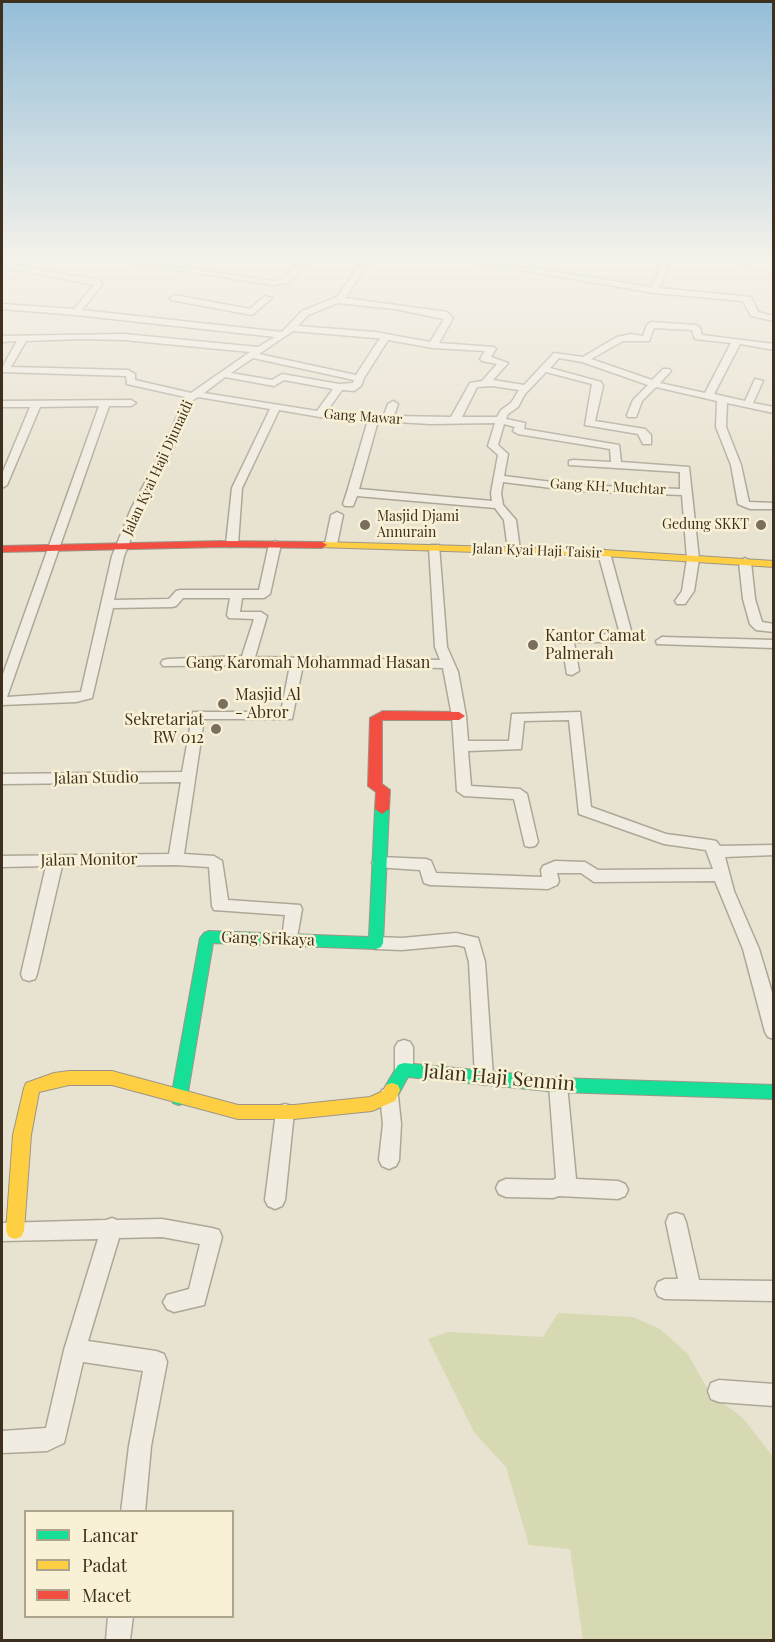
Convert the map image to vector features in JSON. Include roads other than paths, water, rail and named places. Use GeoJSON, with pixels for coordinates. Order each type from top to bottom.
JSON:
{"type":"FeatureCollection","features":[{"type":"Feature","properties":{"kind":"street"},"geometry":{"type":"LineString","coordinates":[[4,367],[23,338]]}},
{"type":"Feature","properties":{"kind":"street"},"geometry":{"type":"LineString","coordinates":[[2,339],[34,338]]}},
{"type":"Feature","properties":{"kind":"street"},"geometry":{"type":"LineString","coordinates":[[129,338],[255,352],[359,378]]}},
{"type":"Feature","properties":{"kind":"street","name":"Jalan Kyai Haji Djunaidi"},"geometry":{"type":"LineString","coordinates":[[2,700],[76,698],[87,695],[121,548],[137,509],[193,395],[280,338]]}},
{"type":"Feature","properties":{"kind":"street"},"geometry":{"type":"LineString","coordinates":[[320,414],[339,387],[355,388],[385,338]]}},
{"type":"Feature","properties":{"kind":"street"},"geometry":{"type":"LineString","coordinates":[[389,338],[433,345],[491,349],[485,359],[503,363],[490,382],[472,385],[455,420]]}},
{"type":"Feature","properties":{"kind":"street"},"geometry":{"type":"LineString","coordinates":[[433,345],[437,338]]}},
{"type":"Feature","properties":{"kind":"street"},"geometry":{"type":"LineString","coordinates":[[584,360],[620,339],[628,338]]}},
{"type":"Feature","properties":{"kind":"street"},"geometry":{"type":"LineString","coordinates":[[710,338],[774,347]]}},
{"type":"Feature","properties":{"kind":"street"},"geometry":{"type":"LineString","coordinates":[[708,396],[720,377],[736,341]]}},
{"type":"Feature","properties":{"kind":"street"},"geometry":{"type":"LineString","coordinates":[[513,550],[510,520],[498,505],[495,490],[503,454],[493,444],[499,420],[506,409],[515,405],[526,388],[557,354],[584,360],[654,384],[774,410]]}},
{"type":"Feature","properties":{"kind":"street","name":"Gang Mawar"},"geometry":{"type":"LineString","coordinates":[[4,367],[128,373],[132,376],[130,382],[193,395],[274,383],[282,377],[339,387]]}},
{"type":"Feature","properties":{"kind":"street"},"geometry":{"type":"LineString","coordinates":[[545,369],[596,382],[598,386],[589,423],[641,431],[646,435],[647,442]]}},
{"type":"Feature","properties":{"kind":"street"},"geometry":{"type":"LineString","coordinates":[[632,415],[638,400],[666,371]]}},
{"type":"Feature","properties":{"kind":"street"},"geometry":{"type":"LineString","coordinates":[[470,372],[490,382],[526,388]]}},
{"type":"Feature","properties":{"kind":"street","name":"Gang Mawar"},"geometry":{"type":"LineString","coordinates":[[222,374],[239,390],[275,408],[388,419],[499,420]]}},
{"type":"Feature","properties":{"kind":"street"},"geometry":{"type":"LineString","coordinates":[[748,404],[758,381]]}},
{"type":"Feature","properties":{"kind":"street"},"geometry":{"type":"LineString","coordinates":[[722,399],[721,427],[736,465],[744,504],[774,506]]}},
{"type":"Feature","properties":{"kind":"street"},"geometry":{"type":"LineString","coordinates":[[2,404],[131,403]]}},
{"type":"Feature","properties":{"kind":"street"},"geometry":{"type":"LineString","coordinates":[[2,485],[36,404]]}},
{"type":"Feature","properties":{"kind":"street"},"geometry":{"type":"LineString","coordinates":[[2,694],[105,404]]}},
{"type":"Feature","properties":{"kind":"street"},"geometry":{"type":"LineString","coordinates":[[388,419],[393,404]]}},
{"type":"Feature","properties":{"kind":"street"},"geometry":{"type":"LineString","coordinates":[[232,544],[237,488],[275,408]]}},
{"type":"Feature","properties":{"kind":"street"},"geometry":{"type":"LineString","coordinates":[[374,418],[351,498],[498,505]]}},
{"type":"Feature","properties":{"kind":"street"},"geometry":{"type":"LineString","coordinates":[[499,420],[520,425],[518,431],[615,447],[616,465]]}},
{"type":"Feature","properties":{"kind":"street"},"geometry":{"type":"LineString","coordinates":[[573,463],[685,469],[685,492]]}},
{"type":"Feature","properties":{"kind":"street","name":"Gang KH. Muchtar"},"geometry":{"type":"LineString","coordinates":[[498,478],[576,488],[685,492],[688,496],[693,559],[688,591],[681,601]]}},
{"type":"Feature","properties":{"kind":"street"},"geometry":{"type":"LineString","coordinates":[[331,544],[337,515]]}},
{"type":"Feature","properties":{"kind":"street"},"geometry":{"type":"LineString","coordinates":[[108,604],[170,603],[174,602],[180,594],[265,593],[274,544]]}},
{"type":"Feature","properties":{"kind":"street","name":"Jalan Kyai Haji Taisir"},"geometry":{"type":"LineString","coordinates":[[2,549],[331,544],[604,553],[774,564]]}},
{"type":"Feature","properties":{"kind":"street"},"geometry":{"type":"LineString","coordinates":[[435,547],[441,647],[448,664],[459,716],[464,791],[520,794],[530,842]]}},
{"type":"Feature","properties":{"kind":"street"},"geometry":{"type":"LineString","coordinates":[[572,671],[567,638],[627,638],[604,553]]}},
{"type":"Feature","properties":{"kind":"street"},"geometry":{"type":"LineString","coordinates":[[745,562],[749,599],[756,624],[760,627],[774,627]]}},
{"type":"Feature","properties":{"kind":"street"},"geometry":{"type":"LineString","coordinates":[[237,594],[233,615],[261,616],[247,661]]}},
{"type":"Feature","properties":{"kind":"street"},"geometry":{"type":"LineString","coordinates":[[662,642],[774,644]]}},
{"type":"Feature","properties":{"kind":"street","name":"Gang Karomah Mohammad Hasan"},"geometry":{"type":"LineString","coordinates":[[168,663],[247,661],[448,664]]}},
{"type":"Feature","properties":{"kind":"street"},"geometry":{"type":"LineString","coordinates":[[176,859],[198,715],[287,716],[297,663]]}},
{"type":"Feature","properties":{"kind":"street"},"geometry":{"type":"LineString","coordinates":[[459,716],[383,715],[376,718],[375,786],[383,790],[376,943],[402,944],[456,939],[472,942],[477,962],[484,1077]]}},
{"type":"Feature","properties":{"kind":"street"},"geometry":{"type":"LineString","coordinates":[[460,746],[516,746],[517,717],[575,715],[584,810],[664,839],[711,844],[716,852],[721,875],[751,949],[774,1032]]}},
{"type":"Feature","properties":{"kind":"street","name":"Jalan Studio"},"geometry":{"type":"LineString","coordinates":[[2,778],[190,777]]}},
{"type":"Feature","properties":{"kind":"street"},"geometry":{"type":"LineString","coordinates":[[716,852],[774,850]]}},
{"type":"Feature","properties":{"kind":"street","name":"Jalan Monitor"},"geometry":{"type":"LineString","coordinates":[[2,861],[176,859],[216,862],[220,906],[294,909],[290,939]]}},
{"type":"Feature","properties":{"kind":"street"},"geometry":{"type":"LineString","coordinates":[[29,974],[55,861]]}},
{"type":"Feature","properties":{"kind":"street"},"geometry":{"type":"LineString","coordinates":[[380,863],[426,865],[430,879],[548,883],[551,881],[549,870],[555,867],[585,868],[590,875],[594,876],[721,875]]}},
{"type":"Feature","properties":{"kind":"street","name":"Gang Srikaya"},"geometry":{"type":"LineString","coordinates":[[178,1098],[194,996],[205,942],[209,937],[376,943]]}},
{"type":"Feature","properties":{"kind":"street"},"geometry":{"type":"LineString","coordinates":[[404,1047],[404,1070]]}},
{"type":"Feature","properties":{"kind":"street","name":"Jalan Haji Sennin"},"geometry":{"type":"LineString","coordinates":[[389,1096],[404,1070],[558,1085],[774,1092]]}},
{"type":"Feature","properties":{"kind":"street"},"geometry":{"type":"LineString","coordinates":[[174,1302],[197,1298],[213,1238],[162,1228],[112,1227],[8,1232],[22,1135],[32,1088],[69,1078],[112,1078],[178,1098],[238,1112],[285,1112],[372,1104],[389,1096],[392,1124],[389,1160]]}},
{"type":"Feature","properties":{"kind":"street"},"geometry":{"type":"LineString","coordinates":[[558,1085],[566,1179],[562,1186],[558,1187]]}},
{"type":"Feature","properties":{"kind":"street"},"geometry":{"type":"LineString","coordinates":[[275,1200],[285,1112]]}},
{"type":"Feature","properties":{"kind":"street"},"geometry":{"type":"LineString","coordinates":[[506,1188],[558,1187],[618,1190]]}},
{"type":"Feature","properties":{"kind":"street"},"geometry":{"type":"LineString","coordinates":[[676,1222],[691,1289]]}},
{"type":"Feature","properties":{"kind":"street"},"geometry":{"type":"LineString","coordinates":[[2,1442],[47,1440],[56,1435],[75,1350],[112,1227]]}},
{"type":"Feature","properties":{"kind":"street"},"geometry":{"type":"LineString","coordinates":[[665,1288],[774,1291]]}},
{"type":"Feature","properties":{"kind":"street"},"geometry":{"type":"LineString","coordinates":[[75,1350],[156,1362],[140,1446],[133,1510]]}},
{"type":"Feature","properties":{"kind":"street"},"geometry":{"type":"LineString","coordinates":[[719,1391],[774,1395]]}},
{"type":"Feature","properties":{"kind":"street"},"geometry":{"type":"LineString","coordinates":[[118,1641],[121,1618]]}},
{"type":"Feature","properties":{"kind":"place","name":"Masjid Djami Annurain"},"geometry":{"type":"Point","coordinates":[365,525]}},
{"type":"Feature","properties":{"kind":"place","name":"Gedung SKKT"},"geometry":{"type":"Point","coordinates":[761,525]}},
{"type":"Feature","properties":{"kind":"place","name":"Kantor Camat Palmerah"},"geometry":{"type":"Point","coordinates":[533,645]}},
{"type":"Feature","properties":{"kind":"place","name":"Masjid Al - Abror"},"geometry":{"type":"Point","coordinates":[223,704]}},
{"type":"Feature","properties":{"kind":"place","name":"Sekretariat RW 012"},"geometry":{"type":"Point","coordinates":[216,729]}}]}
